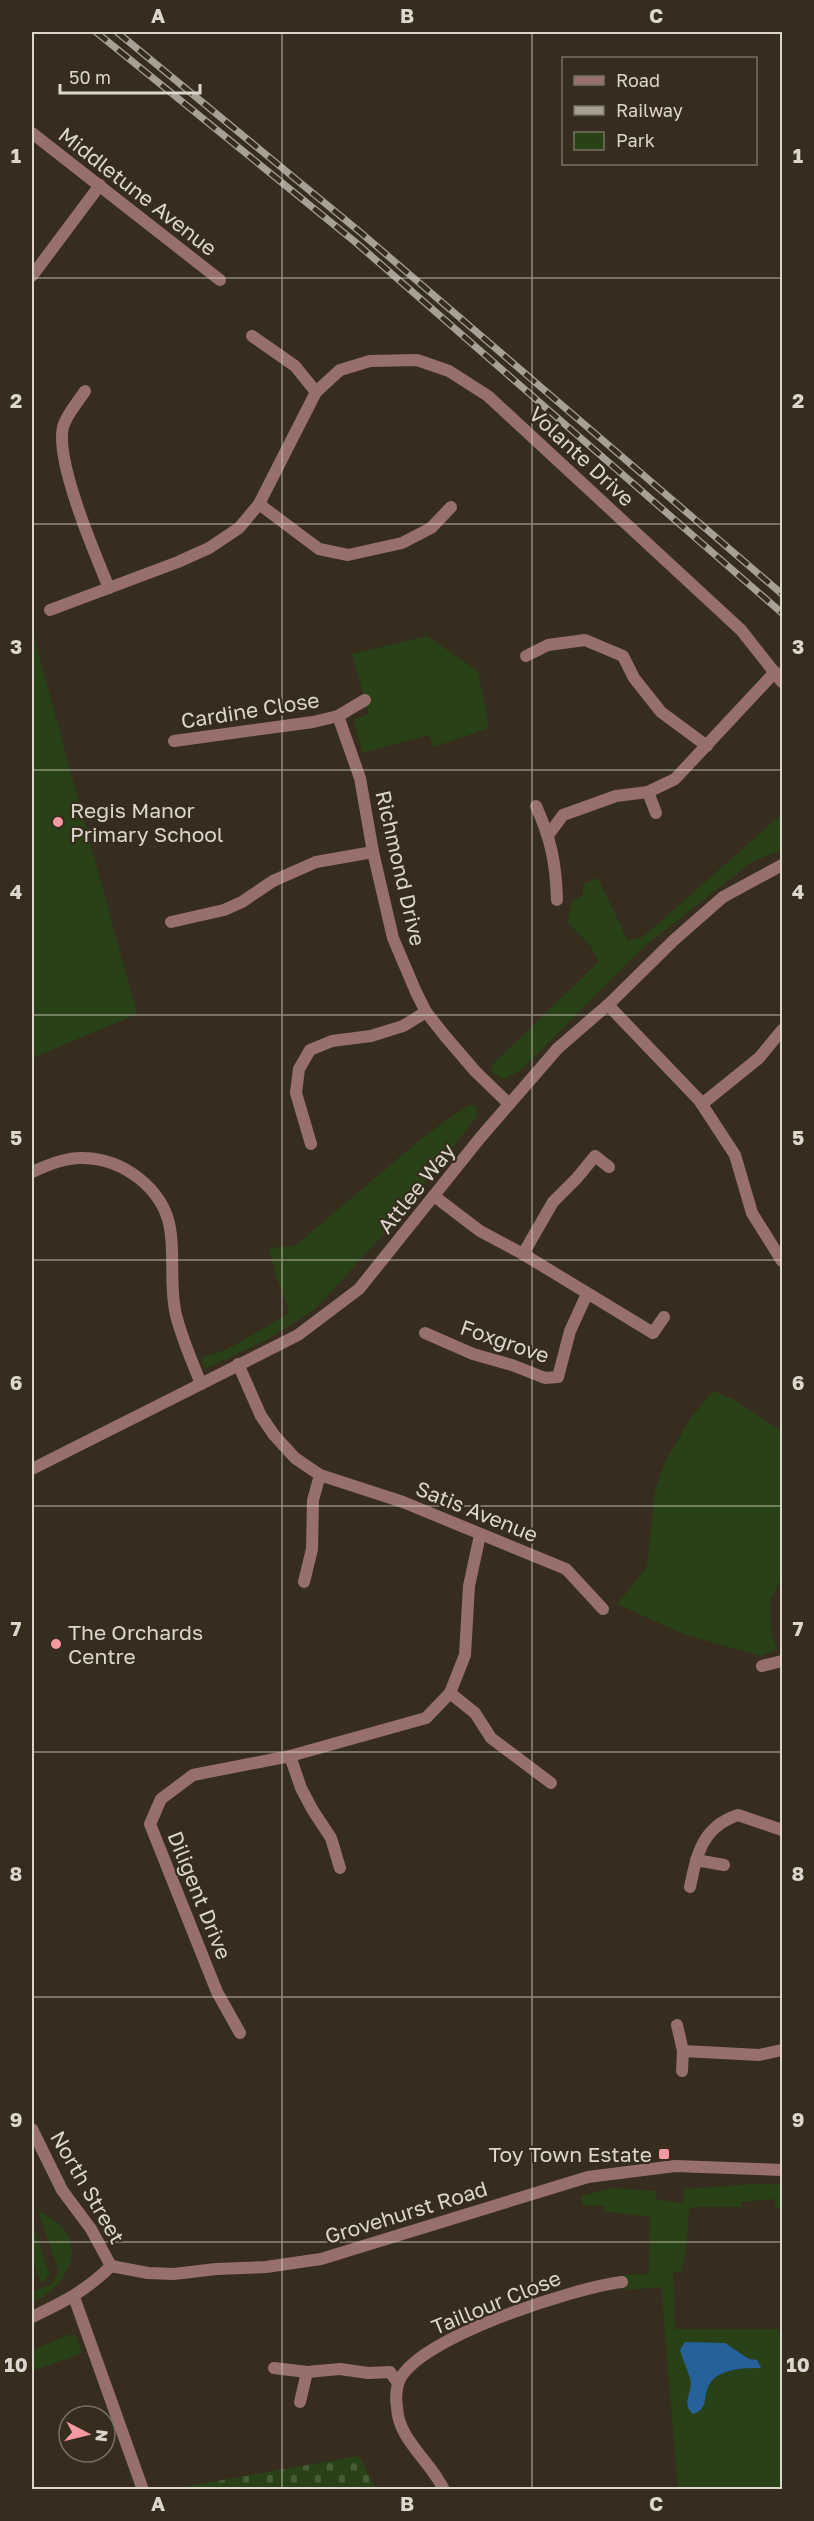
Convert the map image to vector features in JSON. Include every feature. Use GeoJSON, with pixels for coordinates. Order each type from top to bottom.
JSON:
{"type":"FeatureCollection","features":[{"type":"Feature","properties":{"kind":"street","name":"Middletune Avenue"},"geometry":{"type":"LineString","coordinates":[[32,133],[220,280]]}},
{"type":"Feature","properties":{"kind":"street"},"geometry":{"type":"LineString","coordinates":[[32,276],[100,185]]}},
{"type":"Feature","properties":{"kind":"street"},"geometry":{"type":"LineString","coordinates":[[252,336],[296,366],[316,392]]}},
{"type":"Feature","properties":{"kind":"street","name":"Volante Drive"},"geometry":{"type":"LineString","coordinates":[[50,610],[178,562],[209,548],[239,528],[259,504],[316,392],[340,370],[369,361],[417,360],[449,370],[488,396],[741,630],[779,677]]}},
{"type":"Feature","properties":{"kind":"street"},"geometry":{"type":"LineString","coordinates":[[85,391],[62,430],[63,444],[75,498],[109,588]]}},
{"type":"Feature","properties":{"kind":"street"},"geometry":{"type":"LineString","coordinates":[[259,504],[320,549],[348,555],[402,543],[431,528],[451,507]]}},
{"type":"Feature","properties":{"kind":"street"},"geometry":{"type":"LineString","coordinates":[[526,656],[548,645],[585,640],[622,656],[634,678],[662,712],[707,746]]}},
{"type":"Feature","properties":{"kind":"street"},"geometry":{"type":"LineString","coordinates":[[549,834],[563,814],[616,796],[648,792],[675,779],[752,695],[779,677]]}},
{"type":"Feature","properties":{"kind":"street","name":"Cardine Close"},"geometry":{"type":"LineString","coordinates":[[174,741],[269,729],[338,716],[364,700]]}},
{"type":"Feature","properties":{"kind":"street","name":"Richmond Drive"},"geometry":{"type":"LineString","coordinates":[[338,716],[360,778],[373,852],[393,938],[426,1012],[475,1071],[509,1104]]}},
{"type":"Feature","properties":{"kind":"street"},"geometry":{"type":"LineString","coordinates":[[648,792],[656,813]]}},
{"type":"Feature","properties":{"kind":"street"},"geometry":{"type":"LineString","coordinates":[[536,806],[549,834],[556,875],[557,900]]}},
{"type":"Feature","properties":{"kind":"street"},"geometry":{"type":"LineString","coordinates":[[171,922],[224,910],[242,902],[273,881],[316,862],[373,852]]}},
{"type":"Feature","properties":{"kind":"street","name":"Attlee Way"},"geometry":{"type":"LineString","coordinates":[[32,1469],[298,1335],[359,1289],[509,1104],[558,1048],[608,1005],[674,940],[723,897],[783,865]]}},
{"type":"Feature","properties":{"kind":"street"},"geometry":{"type":"LineString","coordinates":[[608,1005],[702,1104],[735,1155],[752,1213],[783,1261]]}},
{"type":"Feature","properties":{"kind":"street"},"geometry":{"type":"LineString","coordinates":[[311,1144],[296,1093],[299,1069],[310,1050],[332,1041],[371,1036],[403,1026],[426,1012]]}},
{"type":"Feature","properties":{"kind":"street"},"geometry":{"type":"LineString","coordinates":[[702,1104],[759,1058],[783,1030]]}},
{"type":"Feature","properties":{"kind":"street"},"geometry":{"type":"LineString","coordinates":[[523,1254],[553,1203],[595,1156],[609,1167]]}},
{"type":"Feature","properties":{"kind":"street"},"geometry":{"type":"LineString","coordinates":[[32,1172],[54,1162],[83,1158],[105,1161],[131,1172],[148,1186],[160,1204],[170,1226],[172,1291],[176,1314],[201,1384]]}},
{"type":"Feature","properties":{"kind":"street"},"geometry":{"type":"LineString","coordinates":[[434,1196],[480,1231],[523,1254],[653,1333],[664,1317]]}},
{"type":"Feature","properties":{"kind":"street","name":"Foxgrove"},"geometry":{"type":"LineString","coordinates":[[425,1333],[473,1354],[512,1365],[544,1378],[558,1377],[570,1331],[587,1294]]}},
{"type":"Feature","properties":{"kind":"street","name":"Satis Avenue"},"geometry":{"type":"LineString","coordinates":[[238,1364],[251,1395],[274,1435],[295,1458],[320,1475],[403,1502],[566,1569],[603,1609]]}},
{"type":"Feature","properties":{"kind":"street"},"geometry":{"type":"LineString","coordinates":[[304,1582],[312,1549],[313,1500],[320,1475]]}},
{"type":"Feature","properties":{"kind":"street","name":"Diligent Drive"},"geometry":{"type":"LineString","coordinates":[[240,2033],[218,1992],[150,1824],[161,1798],[193,1775],[290,1756],[426,1718],[450,1694],[465,1655],[469,1586],[480,1535]]}},
{"type":"Feature","properties":{"kind":"street"},"geometry":{"type":"LineString","coordinates":[[762,1666],[783,1661]]}},
{"type":"Feature","properties":{"kind":"street"},"geometry":{"type":"LineString","coordinates":[[450,1694],[475,1713],[491,1738],[551,1783]]}},
{"type":"Feature","properties":{"kind":"street"},"geometry":{"type":"LineString","coordinates":[[290,1756],[301,1788],[331,1838],[340,1868]]}},
{"type":"Feature","properties":{"kind":"street"},"geometry":{"type":"LineString","coordinates":[[690,1887],[696,1860],[704,1840],[715,1828],[732,1817],[738,1815],[783,1830]]}},
{"type":"Feature","properties":{"kind":"street"},"geometry":{"type":"LineString","coordinates":[[696,1860],[724,1866]]}},
{"type":"Feature","properties":{"kind":"street"},"geometry":{"type":"LineString","coordinates":[[677,2025],[683,2051],[682,2071]]}},
{"type":"Feature","properties":{"kind":"street"},"geometry":{"type":"LineString","coordinates":[[683,2051],[759,2055],[783,2050]]}},
{"type":"Feature","properties":{"kind":"street","name":"North Street"},"geometry":{"type":"LineString","coordinates":[[32,2129],[62,2190],[91,2229],[111,2266]]}},
{"type":"Feature","properties":{"kind":"street","name":"Grovehurst Road"},"geometry":{"type":"LineString","coordinates":[[111,2266],[148,2273],[174,2274],[310,2260],[361,2247],[588,2177],[675,2166],[783,2170]]}},
{"type":"Feature","properties":{"kind":"street"},"geometry":{"type":"LineString","coordinates":[[32,2317],[74,2297],[96,2281],[111,2266]]}},
{"type":"Feature","properties":{"kind":"street","name":"Taillour Close"},"geometry":{"type":"LineString","coordinates":[[398,2384],[414,2363],[428,2350],[455,2336],[550,2299],[598,2285],[622,2282]]}},
{"type":"Feature","properties":{"kind":"street"},"geometry":{"type":"LineString","coordinates":[[74,2297],[143,2490]]}},
{"type":"Feature","properties":{"kind":"street"},"geometry":{"type":"LineString","coordinates":[[274,2368],[308,2372],[340,2370],[390,2372],[398,2384],[397,2409],[403,2432],[439,2478],[444,2490]]}},
{"type":"Feature","properties":{"kind":"street"},"geometry":{"type":"LineString","coordinates":[[300,2402],[308,2372]]}},
{"type":"Feature","properties":{"kind":"green space","name":"Regis Manor Primary School"},"geometry":{"type":"Polygon","coordinates":[[[32,630],[137,1014],[32,1058],[32,630]]]}},
{"type":"Feature","properties":{"kind":"green space"},"geometry":{"type":"Polygon","coordinates":[[[427,636],[478,671],[489,728],[434,747],[429,735],[362,753],[354,719],[369,714],[352,654],[427,636]]]}},
{"type":"Feature","properties":{"kind":"green space"},"geometry":{"type":"Polygon","coordinates":[[[782,814],[782,849],[750,863],[645,946],[520,1071],[504,1079],[493,1073],[491,1066],[598,962],[591,946],[567,922],[572,902],[583,895],[583,884],[598,878],[628,941],[643,937],[782,814]]]}},
{"type":"Feature","properties":{"kind":"green space"},"geometry":{"type":"Polygon","coordinates":[[[469,1105],[476,1106],[477,1116],[395,1222],[315,1309],[268,1339],[205,1369],[201,1358],[228,1349],[290,1313],[277,1279],[269,1248],[295,1246],[426,1135],[469,1105]]]}},
{"type":"Feature","properties":{"kind":"green space"},"geometry":{"type":"Polygon","coordinates":[[[713,1391],[733,1399],[782,1432],[782,1576],[770,1602],[771,1632],[777,1649],[761,1656],[686,1635],[617,1604],[647,1567],[655,1490],[665,1462],[690,1419],[713,1391]]]}},
{"type":"Feature","properties":{"kind":"green space"},"geometry":{"type":"Polygon","coordinates":[[[782,2184],[782,2208],[775,2207],[774,2199],[741,2202],[741,2207],[689,2209],[686,2251],[681,2272],[673,2272],[675,2329],[779,2329],[782,2346],[782,2489],[678,2489],[661,2287],[626,2290],[624,2275],[649,2274],[650,2217],[604,2211],[605,2206],[583,2205],[581,2196],[612,2188],[657,2191],[655,2199],[683,2203],[684,2189],[782,2184]]]}},
{"type":"Feature","properties":{"kind":"green space"},"geometry":{"type":"Polygon","coordinates":[[[42,2212],[64,2229],[70,2240],[72,2251],[66,2272],[59,2282],[32,2303],[32,2292],[50,2285],[59,2272],[39,2214],[42,2212]]]}},
{"type":"Feature","properties":{"kind":"green space"},"geometry":{"type":"Polygon","coordinates":[[[32,2222],[49,2273],[45,2281],[41,2282],[32,2261],[32,2222]]]}},
{"type":"Feature","properties":{"kind":"green space"},"geometry":{"type":"Polygon","coordinates":[[[68,2335],[76,2335],[82,2353],[32,2371],[32,2350],[68,2335]]]}},
{"type":"Feature","properties":{"kind":"green space"},"geometry":{"type":"Polygon","coordinates":[[[359,2456],[376,2489],[191,2490],[189,2486],[359,2456]]]}},
{"type":"Feature","properties":{"kind":"water"},"geometry":{"type":"Polygon","coordinates":[[[685,2342],[725,2343],[749,2359],[757,2360],[761,2368],[731,2370],[717,2376],[708,2387],[703,2406],[693,2414],[689,2410],[687,2401],[690,2378],[680,2350],[685,2342]]]}},
{"type":"Feature","properties":{"kind":"railway"},"geometry":{"type":"LineString","coordinates":[[96,32],[354,241],[782,613]]}},
{"type":"Feature","properties":{"kind":"railway"},"geometry":{"type":"LineString","coordinates":[[117,32],[360,232],[782,594]]}},
{"type":"Feature","properties":{"kind":"place","name":"Regis Manor Primary School"},"geometry":{"type":"Point","coordinates":[58,822]}},
{"type":"Feature","properties":{"kind":"place","name":"The Orchards Centre"},"geometry":{"type":"Point","coordinates":[56,1644]}},
{"type":"Feature","properties":{"kind":"place","name":"Toy Town Estate"},"geometry":{"type":"Point","coordinates":[664,2154]}}]}
